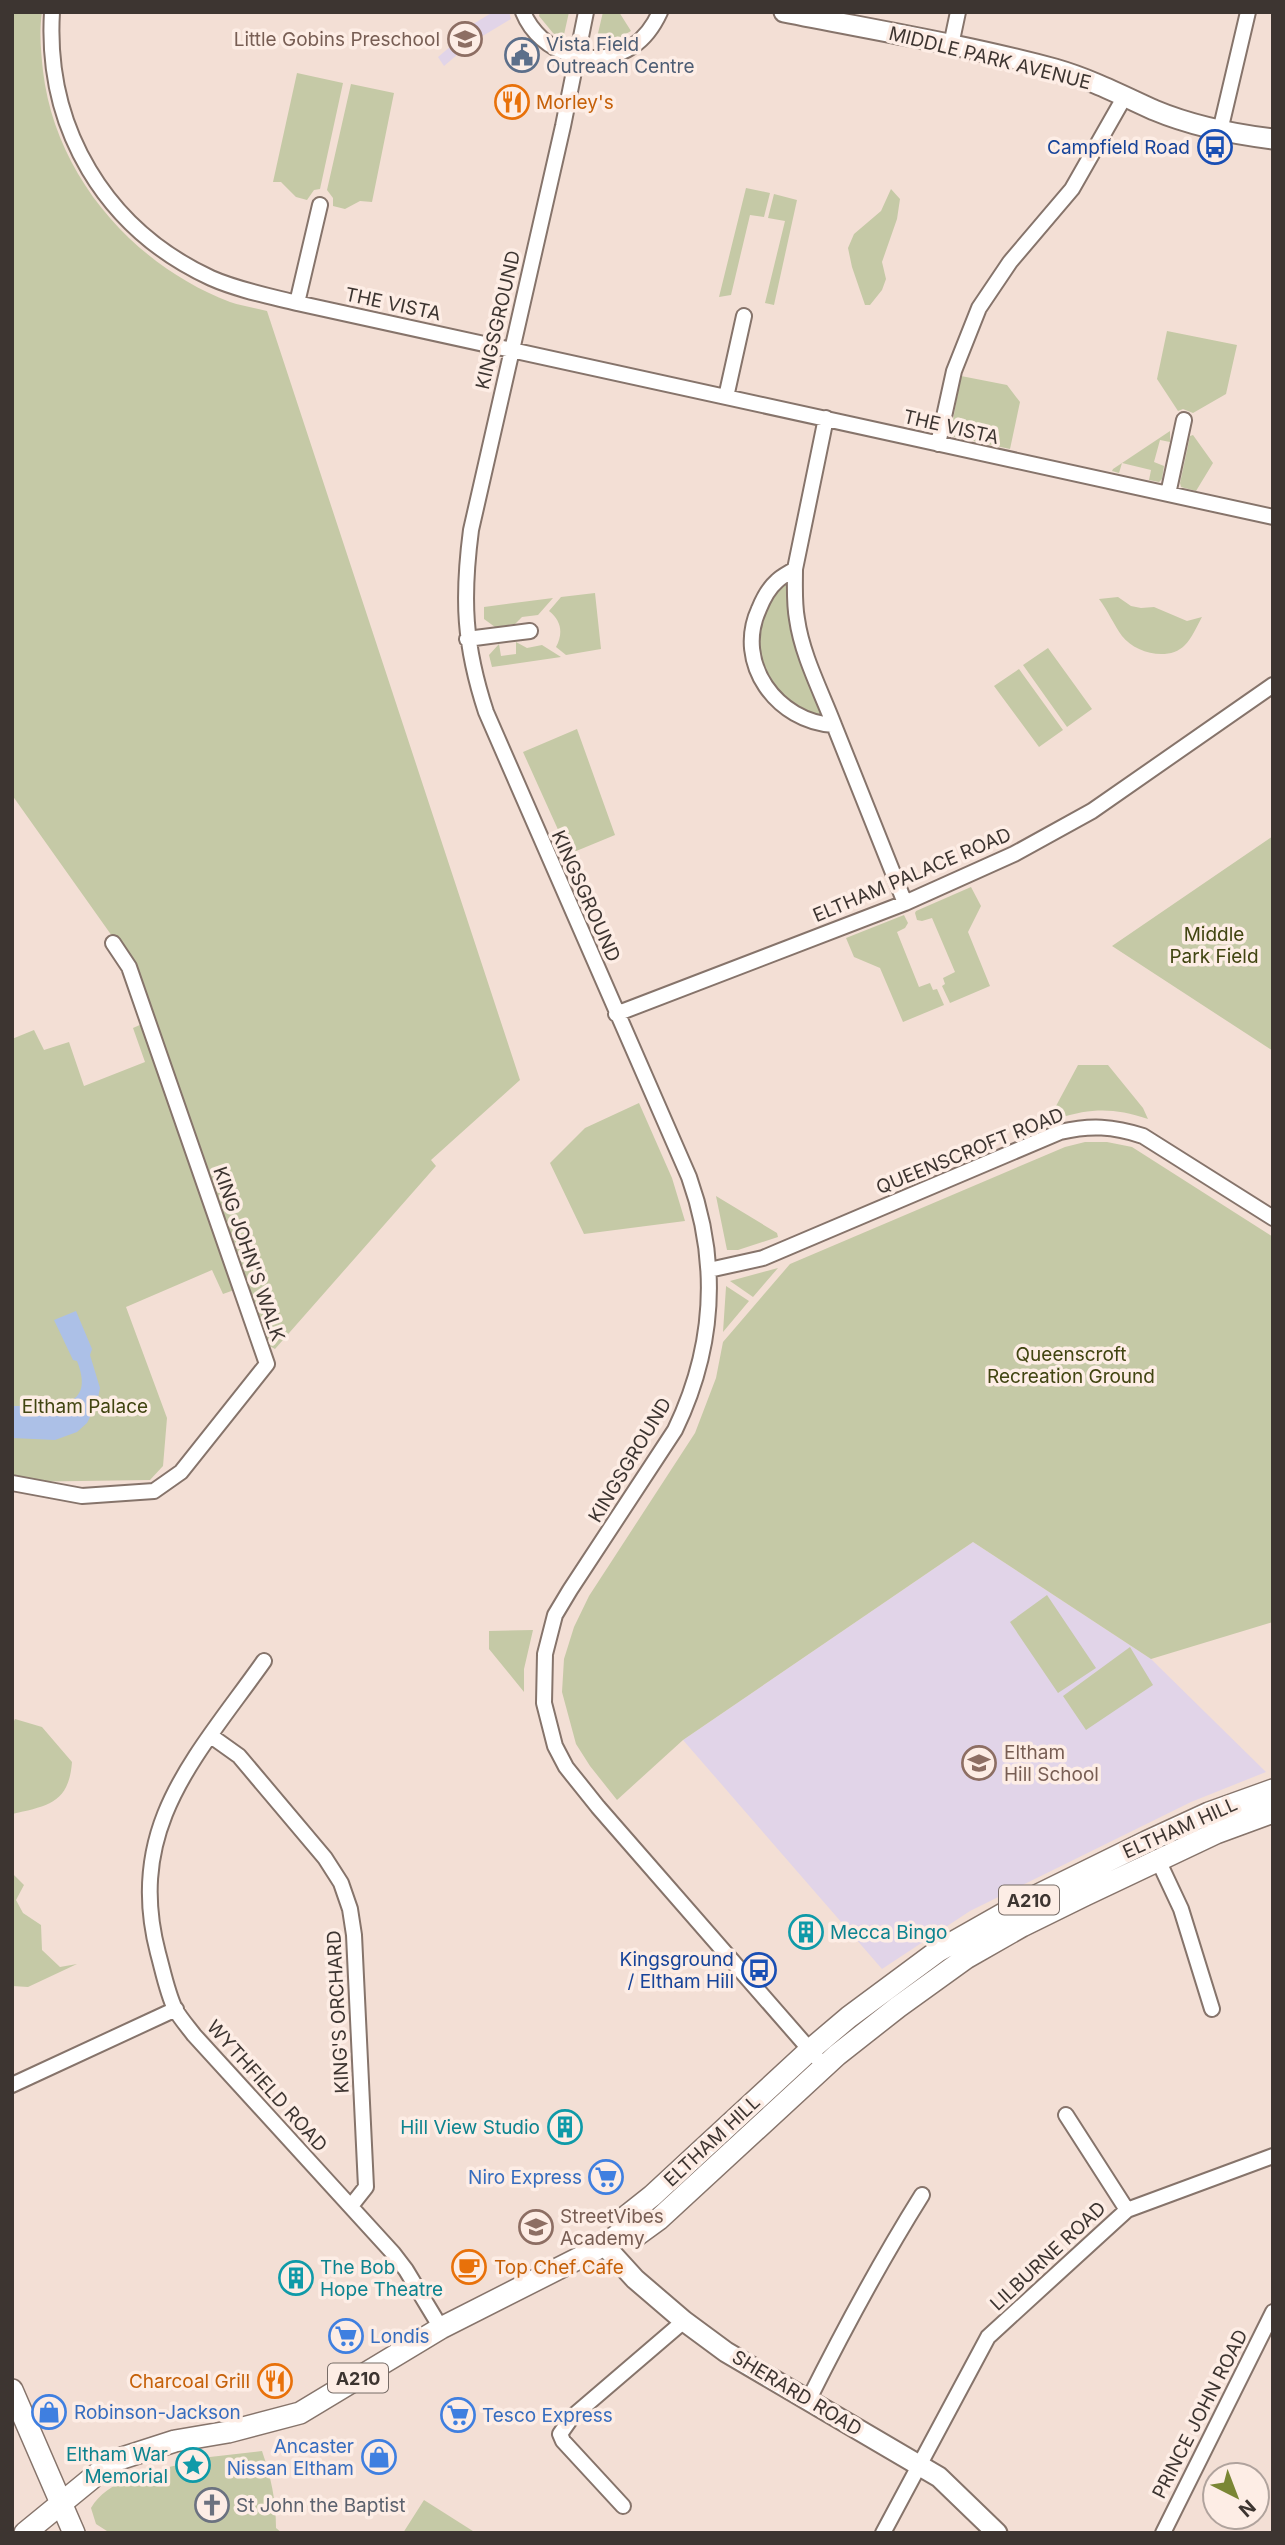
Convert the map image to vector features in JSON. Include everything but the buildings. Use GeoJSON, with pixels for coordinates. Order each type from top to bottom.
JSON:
{"type":"FeatureCollection","features":[{"type":"Feature","properties":{"kind":"main road","name":"ELTHAM HILL"},"geometry":{"type":"LineString","coordinates":[[612,2239],[624,2219],[810,2050],[938,1951],[1146,1842],[1209,1813],[1273,1790]]}},
{"type":"Feature","properties":{"kind":"main road","name":"ELTHAM HILL"},"geometry":{"type":"LineString","coordinates":[[612,2239],[637,2235],[659,2219],[824,2067],[898,2007],[974,1953],[1022,1926],[1158,1860],[1216,1833],[1273,1812]]}},
{"type":"Feature","properties":{"kind":"main road","name":"A210"},"geometry":{"type":"LineString","coordinates":[[25,2533],[113,2461],[175,2441],[261,2424],[300,2413],[441,2328],[612,2239]]}},
{"type":"Feature","properties":{"kind":"main road"},"geometry":{"type":"LineString","coordinates":[[12,2390],[74,2533]]}},
{"type":"Feature","properties":{"kind":"street","name":"THE VISTA"},"geometry":{"type":"LineString","coordinates":[[52,12],[53,67],[66,120],[90,175],[106,196],[154,243],[202,273],[245,289],[297,303],[1273,517]]}},
{"type":"Feature","properties":{"kind":"street"},"geometry":{"type":"LineString","coordinates":[[523,12],[532,29],[547,44],[576,56],[594,58],[633,46],[653,26],[660,12]]}},
{"type":"Feature","properties":{"kind":"street","name":"KINGSGROUND"},"geometry":{"type":"LineString","coordinates":[[586,12],[563,126],[471,530],[466,569],[467,639],[473,673],[486,712],[689,1177],[700,1212],[709,1270],[710,1306],[705,1345],[688,1403],[656,1461],[555,1615],[545,1654],[544,1703],[555,1746],[566,1766],[598,1807],[824,2067]]}},
{"type":"Feature","properties":{"kind":"street","name":"MIDDLE PARK AVENUE"},"geometry":{"type":"LineString","coordinates":[[783,12],[1056,69],[1096,82],[1184,121],[1220,131],[1273,139]]}},
{"type":"Feature","properties":{"kind":"street"},"geometry":{"type":"LineString","coordinates":[[951,45],[958,12]]}},
{"type":"Feature","properties":{"kind":"street"},"geometry":{"type":"LineString","coordinates":[[1220,131],[1248,12]]}},
{"type":"Feature","properties":{"kind":"street"},"geometry":{"type":"LineString","coordinates":[[938,444],[954,371],[979,308],[996,281],[1072,189],[1125,96]]}},
{"type":"Feature","properties":{"kind":"street"},"geometry":{"type":"LineString","coordinates":[[297,303],[320,205]]}},
{"type":"Feature","properties":{"kind":"street"},"geometry":{"type":"LineString","coordinates":[[726,397],[744,316]]}},
{"type":"Feature","properties":{"kind":"street"},"geometry":{"type":"LineString","coordinates":[[826,418],[795,569],[797,621],[803,646],[905,903]]}},
{"type":"Feature","properties":{"kind":"street"},"geometry":{"type":"LineString","coordinates":[[1168,494],[1184,421]]}},
{"type":"Feature","properties":{"kind":"street"},"geometry":{"type":"LineString","coordinates":[[795,569],[776,582],[764,598],[755,618],[752,639],[754,663],[762,682],[776,701],[794,715],[817,724],[834,725]]}},
{"type":"Feature","properties":{"kind":"street"},"geometry":{"type":"LineString","coordinates":[[467,639],[530,631]]}},
{"type":"Feature","properties":{"kind":"street","name":"ELTHAM PALACE ROAD"},"geometry":{"type":"LineString","coordinates":[[616,1014],[972,875],[1092,811],[1273,685]]}},
{"type":"Feature","properties":{"kind":"street","name":"KING JOHN'S WALK"},"geometry":{"type":"LineString","coordinates":[[12,1483],[82,1496],[154,1491],[181,1472],[267,1364],[129,967],[113,943]]}},
{"type":"Feature","properties":{"kind":"street","name":"QUEENSCROFT ROAD"},"geometry":{"type":"LineString","coordinates":[[709,1270],[762,1258],[1060,1132],[1080,1127],[1120,1128],[1143,1136],[1273,1218]]}},
{"type":"Feature","properties":{"kind":"street"},"geometry":{"type":"LineString","coordinates":[[12,2085],[176,2010],[153,1934],[149,1898],[151,1862],[157,1832],[184,1776],[264,1661]]}},
{"type":"Feature","properties":{"kind":"street","name":"KING'S ORCHARD"},"geometry":{"type":"LineString","coordinates":[[211,1736],[239,1756],[325,1858],[341,1884],[351,1909],[366,2187],[351,2206]]}},
{"type":"Feature","properties":{"kind":"street"},"geometry":{"type":"LineString","coordinates":[[1158,1860],[1188,1929],[1212,2009]]}},
{"type":"Feature","properties":{"kind":"street","name":"WYTHFIELD ROAD"},"geometry":{"type":"LineString","coordinates":[[176,2010],[194,2035],[406,2270],[441,2328]]}},
{"type":"Feature","properties":{"kind":"street"},"geometry":{"type":"LineString","coordinates":[[1066,2115],[1127,2210]]}},
{"type":"Feature","properties":{"kind":"street","name":"LILBURNE ROAD"},"geometry":{"type":"LineString","coordinates":[[883,2533],[988,2337],[1127,2210],[1273,2156]]}},
{"type":"Feature","properties":{"kind":"street"},"geometry":{"type":"LineString","coordinates":[[808,2401],[856,2306],[922,2195]]}},
{"type":"Feature","properties":{"kind":"street","name":"SHERARD ROAD"},"geometry":{"type":"LineString","coordinates":[[612,2239],[635,2279],[684,2320],[726,2352],[939,2477],[997,2533]]}},
{"type":"Feature","properties":{"kind":"street","name":"PRINCE JOHN ROAD"},"geometry":{"type":"LineString","coordinates":[[1163,2533],[1273,2312]]}},
{"type":"Feature","properties":{"kind":"street"},"geometry":{"type":"LineString","coordinates":[[623,2506],[563,2441],[560,2434],[572,2417],[684,2320]]}},
{"type":"Feature","properties":{"kind":"shaded area","name":"Little Gobins Preschool"},"geometry":{"type":"Polygon","coordinates":[[[493,12],[509,12],[511,19],[471,43],[444,66],[438,57],[451,46],[455,35],[493,12]]]}},
{"type":"Feature","properties":{"kind":"shaded area","name":"Eltham Hill School"},"geometry":{"type":"Polygon","coordinates":[[[973,1542],[1151,1659],[1266,1772],[1191,1802],[970,1911],[882,1969],[683,1740],[973,1542]]]}},
{"type":"Feature","properties":{"kind":"green space"},"geometry":{"type":"Polygon","coordinates":[[[12,12],[42,12],[40,35],[43,71],[51,109],[64,146],[82,180],[105,212],[131,240],[162,265],[195,286],[230,302],[267,311],[520,1080],[431,1160],[436,1166],[275,1349],[266,1344],[234,1242],[194,1142],[134,967],[12,795],[12,12]]]}},
{"type":"Feature","properties":{"kind":"green space"},"geometry":{"type":"Polygon","coordinates":[[[540,12],[569,12],[563,39],[553,33],[539,16],[540,12]]]}},
{"type":"Feature","properties":{"kind":"green space"},"geometry":{"type":"Polygon","coordinates":[[[603,12],[619,12],[631,31],[610,43],[595,46],[603,12]]]}},
{"type":"Feature","properties":{"kind":"green space"},"geometry":{"type":"Polygon","coordinates":[[[297,73],[343,83],[320,189],[314,190],[307,200],[296,197],[281,182],[273,182],[297,73]]]}},
{"type":"Feature","properties":{"kind":"green space"},"geometry":{"type":"Polygon","coordinates":[[[351,84],[394,93],[372,202],[360,201],[345,209],[333,206],[333,198],[327,190],[351,84]]]}},
{"type":"Feature","properties":{"kind":"green space"},"geometry":{"type":"Polygon","coordinates":[[[746,188],[770,193],[764,217],[750,215],[731,295],[719,297],[746,188]]]}},
{"type":"Feature","properties":{"kind":"green space"},"geometry":{"type":"Polygon","coordinates":[[[891,189],[900,199],[897,219],[882,262],[886,279],[882,290],[870,305],[865,305],[848,248],[854,234],[881,211],[891,189]]]}},
{"type":"Feature","properties":{"kind":"green space"},"geometry":{"type":"Polygon","coordinates":[[[774,194],[797,200],[774,305],[765,303],[785,221],[768,218],[774,194]]]}},
{"type":"Feature","properties":{"kind":"green space"},"geometry":{"type":"Polygon","coordinates":[[[1167,331],[1237,345],[1226,394],[1193,413],[1183,409],[1178,411],[1157,379],[1167,331]]]}},
{"type":"Feature","properties":{"kind":"green space"},"geometry":{"type":"Polygon","coordinates":[[[961,376],[1007,385],[1020,402],[1010,449],[950,436],[961,376]]]}},
{"type":"Feature","properties":{"kind":"green space"},"geometry":{"type":"Polygon","coordinates":[[[1170,431],[1170,442],[1160,440],[1154,462],[1164,466],[1159,482],[1149,480],[1151,470],[1122,463],[1170,431]]]}},
{"type":"Feature","properties":{"kind":"green space"},"geometry":{"type":"Polygon","coordinates":[[[1193,435],[1213,463],[1196,491],[1181,487],[1180,483],[1190,436],[1193,435]]]}},
{"type":"Feature","properties":{"kind":"green space"},"geometry":{"type":"Polygon","coordinates":[[[1122,463],[1119,473],[1112,471],[1113,469],[1122,463]]]}},
{"type":"Feature","properties":{"kind":"green space"},"geometry":{"type":"Polygon","coordinates":[[[786,583],[793,637],[822,715],[819,716],[798,706],[781,693],[769,677],[762,660],[760,641],[763,621],[772,602],[786,583]]]}},
{"type":"Feature","properties":{"kind":"green space"},"geometry":{"type":"Polygon","coordinates":[[[595,593],[601,649],[566,655],[556,647],[560,628],[557,619],[549,611],[561,597],[595,593]]]}},
{"type":"Feature","properties":{"kind":"green space"},"geometry":{"type":"Polygon","coordinates":[[[1118,597],[1131,606],[1154,607],[1187,621],[1202,617],[1190,639],[1178,650],[1161,654],[1143,651],[1122,636],[1099,599],[1118,597]]]}},
{"type":"Feature","properties":{"kind":"green space"},"geometry":{"type":"Polygon","coordinates":[[[553,598],[538,615],[522,617],[515,624],[495,627],[484,619],[484,607],[553,598]]]}},
{"type":"Feature","properties":{"kind":"green space"},"geometry":{"type":"Polygon","coordinates":[[[516,642],[527,648],[542,645],[561,657],[492,667],[489,655],[499,644],[501,656],[516,654],[516,642]]]}},
{"type":"Feature","properties":{"kind":"green space"},"geometry":{"type":"Polygon","coordinates":[[[1048,648],[1092,709],[1067,727],[1023,665],[1048,648]]]}},
{"type":"Feature","properties":{"kind":"green space"},"geometry":{"type":"Polygon","coordinates":[[[1019,669],[1063,730],[1039,747],[994,686],[1019,669]]]}},
{"type":"Feature","properties":{"kind":"green space"},"geometry":{"type":"Polygon","coordinates":[[[577,729],[615,835],[569,854],[523,752],[577,729]]]}},
{"type":"Feature","properties":{"kind":"green space","name":"Middle Park Field"},"geometry":{"type":"Polygon","coordinates":[[[1273,836],[1273,1051],[1112,946],[1273,836]]]}},
{"type":"Feature","properties":{"kind":"green space"},"geometry":{"type":"Polygon","coordinates":[[[971,887],[981,906],[968,932],[990,986],[950,1003],[942,986],[945,984],[943,978],[955,972],[932,918],[917,920],[915,913],[971,887]]]}},
{"type":"Feature","properties":{"kind":"green space"},"geometry":{"type":"Polygon","coordinates":[[[904,915],[908,923],[897,932],[919,987],[930,983],[933,990],[937,989],[944,1005],[903,1022],[880,968],[854,957],[846,938],[904,915]]]}},
{"type":"Feature","properties":{"kind":"green space","name":"Eltham Palace"},"geometry":{"type":"Polygon","coordinates":[[[142,1024],[237,1289],[223,1294],[212,1270],[126,1307],[167,1418],[163,1466],[150,1480],[12,1482],[12,1039],[34,1030],[44,1050],[69,1042],[84,1086],[145,1062],[133,1028],[142,1024]]]}},
{"type":"Feature","properties":{"kind":"green space"},"geometry":{"type":"Polygon","coordinates":[[[1078,1065],[1108,1065],[1143,1108],[1148,1119],[1104,1111],[1082,1112],[1059,1118],[1056,1106],[1078,1065]]]}},
{"type":"Feature","properties":{"kind":"green space"},"geometry":{"type":"Polygon","coordinates":[[[639,1103],[672,1178],[685,1221],[584,1234],[550,1163],[585,1128],[639,1103]]]}},
{"type":"Feature","properties":{"kind":"green space","name":"Queenscroft Recreation Ground"},"geometry":{"type":"Polygon","coordinates":[[[1085,1142],[1107,1142],[1132,1147],[1273,1237],[1273,1622],[1151,1659],[973,1542],[683,1740],[617,1800],[576,1744],[562,1692],[564,1659],[574,1627],[589,1596],[695,1433],[716,1378],[723,1342],[790,1264],[1065,1147],[1085,1142]]]}},
{"type":"Feature","properties":{"kind":"green space"},"geometry":{"type":"Polygon","coordinates":[[[716,1196],[777,1233],[778,1237],[738,1250],[727,1250],[716,1196]]]}},
{"type":"Feature","properties":{"kind":"green space"},"geometry":{"type":"Polygon","coordinates":[[[778,1268],[753,1297],[730,1281],[778,1268]]]}},
{"type":"Feature","properties":{"kind":"green space"},"geometry":{"type":"Polygon","coordinates":[[[726,1287],[749,1301],[723,1332],[726,1287]]]}},
{"type":"Feature","properties":{"kind":"green space"},"geometry":{"type":"Polygon","coordinates":[[[1047,1595],[1096,1668],[1058,1693],[1010,1622],[1047,1595]]]}},
{"type":"Feature","properties":{"kind":"green space"},"geometry":{"type":"Polygon","coordinates":[[[533,1630],[524,1669],[524,1692],[489,1649],[489,1631],[533,1630]]]}},
{"type":"Feature","properties":{"kind":"green space"},"geometry":{"type":"Polygon","coordinates":[[[1130,1647],[1153,1685],[1086,1730],[1063,1696],[1130,1647]]]}},
{"type":"Feature","properties":{"kind":"green space"},"geometry":{"type":"Polygon","coordinates":[[[15,1719],[42,1727],[72,1762],[70,1776],[61,1794],[46,1805],[12,1814],[12,1725],[15,1719]]]}},
{"type":"Feature","properties":{"kind":"green space"},"geometry":{"type":"Polygon","coordinates":[[[12,1873],[24,1885],[16,1900],[23,1913],[41,1925],[42,1950],[60,1967],[77,1964],[28,1987],[12,1986],[12,1873]]]}},
{"type":"Feature","properties":{"kind":"green space"},"geometry":{"type":"Polygon","coordinates":[[[262,2451],[272,2489],[276,2528],[282,2533],[110,2533],[96,2524],[91,2508],[98,2498],[107,2490],[129,2479],[178,2465],[186,2469],[201,2458],[262,2451]]]}},
{"type":"Feature","properties":{"kind":"green space"},"geometry":{"type":"Polygon","coordinates":[[[424,2500],[476,2533],[403,2533],[424,2500]]]}},
{"type":"Feature","properties":{"kind":"water"},"geometry":{"type":"Polygon","coordinates":[[[76,1311],[92,1349],[90,1355],[100,1388],[97,1403],[87,1423],[77,1432],[55,1440],[12,1438],[12,1406],[65,1403],[75,1398],[80,1390],[82,1378],[77,1361],[73,1360],[54,1320],[76,1311]]]}},
{"type":"Feature","properties":{"kind":"place","name":"Little Gobins Preschool"},"geometry":{"type":"Point","coordinates":[465,39]}},
{"type":"Feature","properties":{"kind":"place","name":"Vista Field Outreach Centre"},"geometry":{"type":"Point","coordinates":[522,55]}},
{"type":"Feature","properties":{"kind":"place","name":"Morley's"},"geometry":{"type":"Point","coordinates":[512,102]}},
{"type":"Feature","properties":{"kind":"place","name":"Campfield Road"},"geometry":{"type":"Point","coordinates":[1215,147]}},
{"type":"Feature","properties":{"kind":"place","name":"Eltham Hill School"},"geometry":{"type":"Point","coordinates":[979,1763]}},
{"type":"Feature","properties":{"kind":"place","name":"Mecca Bingo"},"geometry":{"type":"Point","coordinates":[806,1932]}},
{"type":"Feature","properties":{"kind":"place","name":"Kingsground / Eltham Hill"},"geometry":{"type":"Point","coordinates":[759,1970]}},
{"type":"Feature","properties":{"kind":"place","name":"Hill View Studio"},"geometry":{"type":"Point","coordinates":[565,2127]}},
{"type":"Feature","properties":{"kind":"place","name":"Niro Express"},"geometry":{"type":"Point","coordinates":[606,2177]}},
{"type":"Feature","properties":{"kind":"place","name":"StreetVibes Academy"},"geometry":{"type":"Point","coordinates":[536,2227]}},
{"type":"Feature","properties":{"kind":"place","name":"Top Chef Cafe"},"geometry":{"type":"Point","coordinates":[469,2267]}},
{"type":"Feature","properties":{"kind":"place","name":"The Bob Hope Theatre"},"geometry":{"type":"Point","coordinates":[296,2278]}},
{"type":"Feature","properties":{"kind":"place","name":"Londis"},"geometry":{"type":"Point","coordinates":[346,2336]}},
{"type":"Feature","properties":{"kind":"place","name":"Charcoal Grill"},"geometry":{"type":"Point","coordinates":[275,2381]}},
{"type":"Feature","properties":{"kind":"place","name":"Robinson-Jackson"},"geometry":{"type":"Point","coordinates":[49,2412]}},
{"type":"Feature","properties":{"kind":"place","name":"Tesco Express"},"geometry":{"type":"Point","coordinates":[458,2415]}},
{"type":"Feature","properties":{"kind":"place","name":"Ancaster Nissan Eltham"},"geometry":{"type":"Point","coordinates":[379,2457]}},
{"type":"Feature","properties":{"kind":"place","name":"Eltham War Memorial"},"geometry":{"type":"Point","coordinates":[193,2465]}},
{"type":"Feature","properties":{"kind":"place","name":"St John the Baptist"},"geometry":{"type":"Point","coordinates":[212,2505]}}]}
